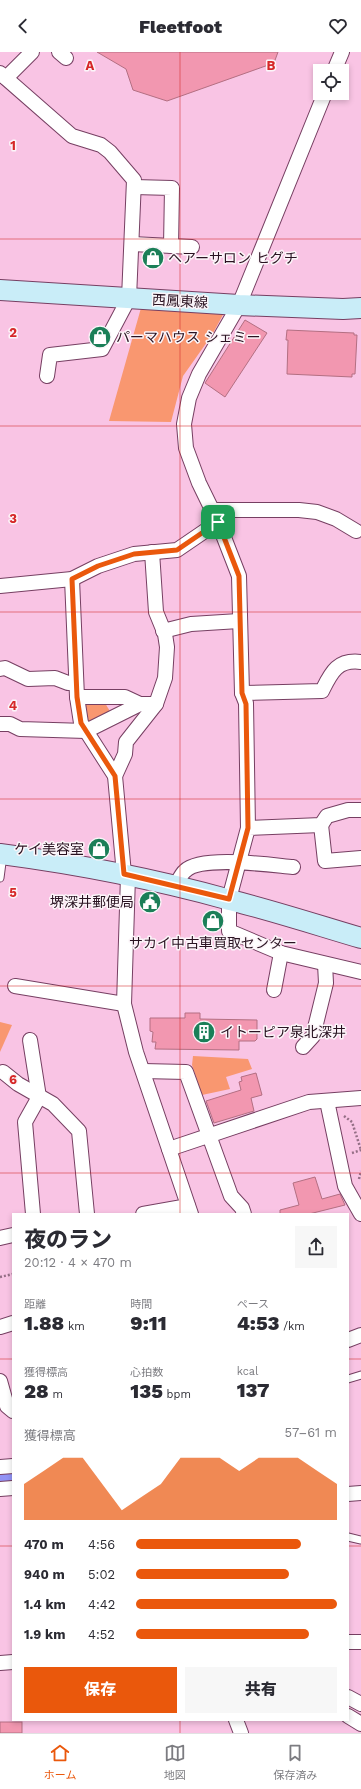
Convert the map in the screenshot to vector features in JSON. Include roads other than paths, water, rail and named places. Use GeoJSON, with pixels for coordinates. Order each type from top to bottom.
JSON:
{"type":"FeatureCollection","features":[{"type":"Feature","properties":{"kind":"street"},"geometry":{"type":"LineString","coordinates":[[32,52],[3,76],[72,136],[101,145],[110,152],[134,180],[129,298],[102,349],[50,355],[47,376]]}},
{"type":"Feature","properties":{"kind":"street"},"geometry":{"type":"LineString","coordinates":[[337,64],[342,52]]}},
{"type":"Feature","properties":{"kind":"street"},"geometry":{"type":"LineString","coordinates":[[322,100],[239,305],[200,374],[189,398],[184,424],[186,448],[199,483],[218,522],[239,576],[242,693],[246,704],[248,828],[229,899],[229,931],[281,953],[361,972]]}},
{"type":"Feature","properties":{"kind":"street"},"geometry":{"type":"LineString","coordinates":[[134,187],[172,188],[171,246]]}},
{"type":"Feature","properties":{"kind":"street"},"geometry":{"type":"LineString","coordinates":[[132,244],[192,247]]}},
{"type":"Feature","properties":{"kind":"street","name":"西鳳東線"},"geometry":{"type":"LineString","coordinates":[[0,290],[239,305],[343,309],[361,308]]}},
{"type":"Feature","properties":{"kind":"street"},"geometry":{"type":"LineString","coordinates":[[212,510],[299,510],[317,512],[336,519],[356,531]]}},
{"type":"Feature","properties":{"kind":"street"},"geometry":{"type":"LineString","coordinates":[[0,586],[72,579],[98,566],[134,554],[177,550],[218,522]]}},
{"type":"Feature","properties":{"kind":"street"},"geometry":{"type":"LineString","coordinates":[[115,776],[125,754],[126,742],[156,704],[165,678],[167,647],[156,612],[152,552]]}},
{"type":"Feature","properties":{"kind":"street"},"geometry":{"type":"LineString","coordinates":[[72,579],[76,690],[81,723],[115,776],[126,875],[124,1004],[143,1071],[189,1210],[154,1213]]}},
{"type":"Feature","properties":{"kind":"street"},"geometry":{"type":"LineString","coordinates":[[163,631],[191,624],[239,621]]}},
{"type":"Feature","properties":{"kind":"street"},"geometry":{"type":"LineString","coordinates":[[242,693],[322,691],[333,670],[343,663],[361,662]]}},
{"type":"Feature","properties":{"kind":"street"},"geometry":{"type":"LineString","coordinates":[[0,669],[6,668],[28,679],[55,678],[68,683],[76,690],[125,697],[140,704],[156,704]]}},
{"type":"Feature","properties":{"kind":"street"},"geometry":{"type":"LineString","coordinates":[[0,724],[10,724],[20,729],[86,730],[140,704]]}},
{"type":"Feature","properties":{"kind":"street"},"geometry":{"type":"LineString","coordinates":[[361,810],[348,810],[327,816],[321,825],[325,860],[361,858]]}},
{"type":"Feature","properties":{"kind":"street"},"geometry":{"type":"LineString","coordinates":[[248,828],[321,825]]}},
{"type":"Feature","properties":{"kind":"street"},"geometry":{"type":"LineString","coordinates":[[2,854],[126,875],[229,899],[361,938]]}},
{"type":"Feature","properties":{"kind":"street"},"geometry":{"type":"LineString","coordinates":[[175,887],[185,870],[196,865],[207,863],[239,862],[293,867]]}},
{"type":"Feature","properties":{"kind":"street"},"geometry":{"type":"LineString","coordinates":[[274,990],[281,953]]}},
{"type":"Feature","properties":{"kind":"street"},"geometry":{"type":"LineString","coordinates":[[303,1047],[313,1036],[326,983],[325,964]]}},
{"type":"Feature","properties":{"kind":"street"},"geometry":{"type":"LineString","coordinates":[[14,986],[124,1004]]}},
{"type":"Feature","properties":{"kind":"street"},"geometry":{"type":"LineString","coordinates":[[30,1040],[39,1097],[25,1122],[33,1213]]}},
{"type":"Feature","properties":{"kind":"street"},"geometry":{"type":"LineString","coordinates":[[2,1068],[39,1097],[53,1104],[79,1131],[86,1213]]}},
{"type":"Feature","properties":{"kind":"street"},"geometry":{"type":"LineString","coordinates":[[143,1071],[186,1072],[231,1196],[242,1208],[244,1213]]}},
{"type":"Feature","properties":{"kind":"street"},"geometry":{"type":"LineString","coordinates":[[169,1149],[309,1102],[361,1098]]}},
{"type":"Feature","properties":{"kind":"street"},"geometry":{"type":"LineString","coordinates":[[327,1101],[346,1186],[361,1214]]}},
{"type":"Feature","properties":{"kind":"street"},"geometry":{"type":"LineString","coordinates":[[0,1238],[12,1235]]}},
{"type":"Feature","properties":{"kind":"street"},"geometry":{"type":"LineString","coordinates":[[0,1327],[12,1323]]}},
{"type":"Feature","properties":{"kind":"street"},"geometry":{"type":"LineString","coordinates":[[349,1340],[361,1335]]}},
{"type":"Feature","properties":{"kind":"street"},"geometry":{"type":"LineString","coordinates":[[0,1381],[7,1406],[12,1410]]}},
{"type":"Feature","properties":{"kind":"street"},"geometry":{"type":"LineString","coordinates":[[0,1467],[12,1466]]}},
{"type":"Feature","properties":{"kind":"street"},"geometry":{"type":"LineString","coordinates":[[0,1489],[12,1488]]}},
{"type":"Feature","properties":{"kind":"street"},"geometry":{"type":"LineString","coordinates":[[349,1494],[361,1493]]}},
{"type":"Feature","properties":{"kind":"street"},"geometry":{"type":"LineString","coordinates":[[349,1642],[361,1642]]}},
{"type":"Feature","properties":{"kind":"street"},"geometry":{"type":"LineString","coordinates":[[0,1663],[12,1662]]}},
{"type":"Feature","properties":{"kind":"street"},"geometry":{"type":"LineString","coordinates":[[349,1698],[361,1704]]}},
{"type":"Feature","properties":{"kind":"street"},"geometry":{"type":"LineString","coordinates":[[236,1721],[241,1733]]}},
{"type":"Feature","properties":{"kind":"lane"},"geometry":{"type":"LineString","coordinates":[[0,878],[2,854]]}},
{"type":"Feature","properties":{"kind":"lane"},"geometry":{"type":"LineString","coordinates":[[349,1379],[361,1375]]}},
{"type":"Feature","properties":{"kind":"lane"},"geometry":{"type":"LineString","coordinates":[[349,1537],[361,1540]]}},
{"type":"Feature","properties":{"kind":"waterway"},"geometry":{"type":"LineString","coordinates":[[0,1480],[12,1479]]}},
{"type":"Feature","properties":{"kind":"place","name":"ヘアーサロン ヒグチ"},"geometry":{"type":"Point","coordinates":[153,258]}},
{"type":"Feature","properties":{"kind":"place","name":"パーマハウス シェミー"},"geometry":{"type":"Point","coordinates":[100,337]}},
{"type":"Feature","properties":{"kind":"place","name":"ケイ美容室"},"geometry":{"type":"Point","coordinates":[99,849]}},
{"type":"Feature","properties":{"kind":"place","name":"堺深井郵便局"},"geometry":{"type":"Point","coordinates":[150,902]}},
{"type":"Feature","properties":{"kind":"place","name":"サカイ中古車買取センター"},"geometry":{"type":"Point","coordinates":[213,921]}},
{"type":"Feature","properties":{"kind":"place","name":"イトーピア泉北深井"},"geometry":{"type":"Point","coordinates":[204,1032]}}]}
